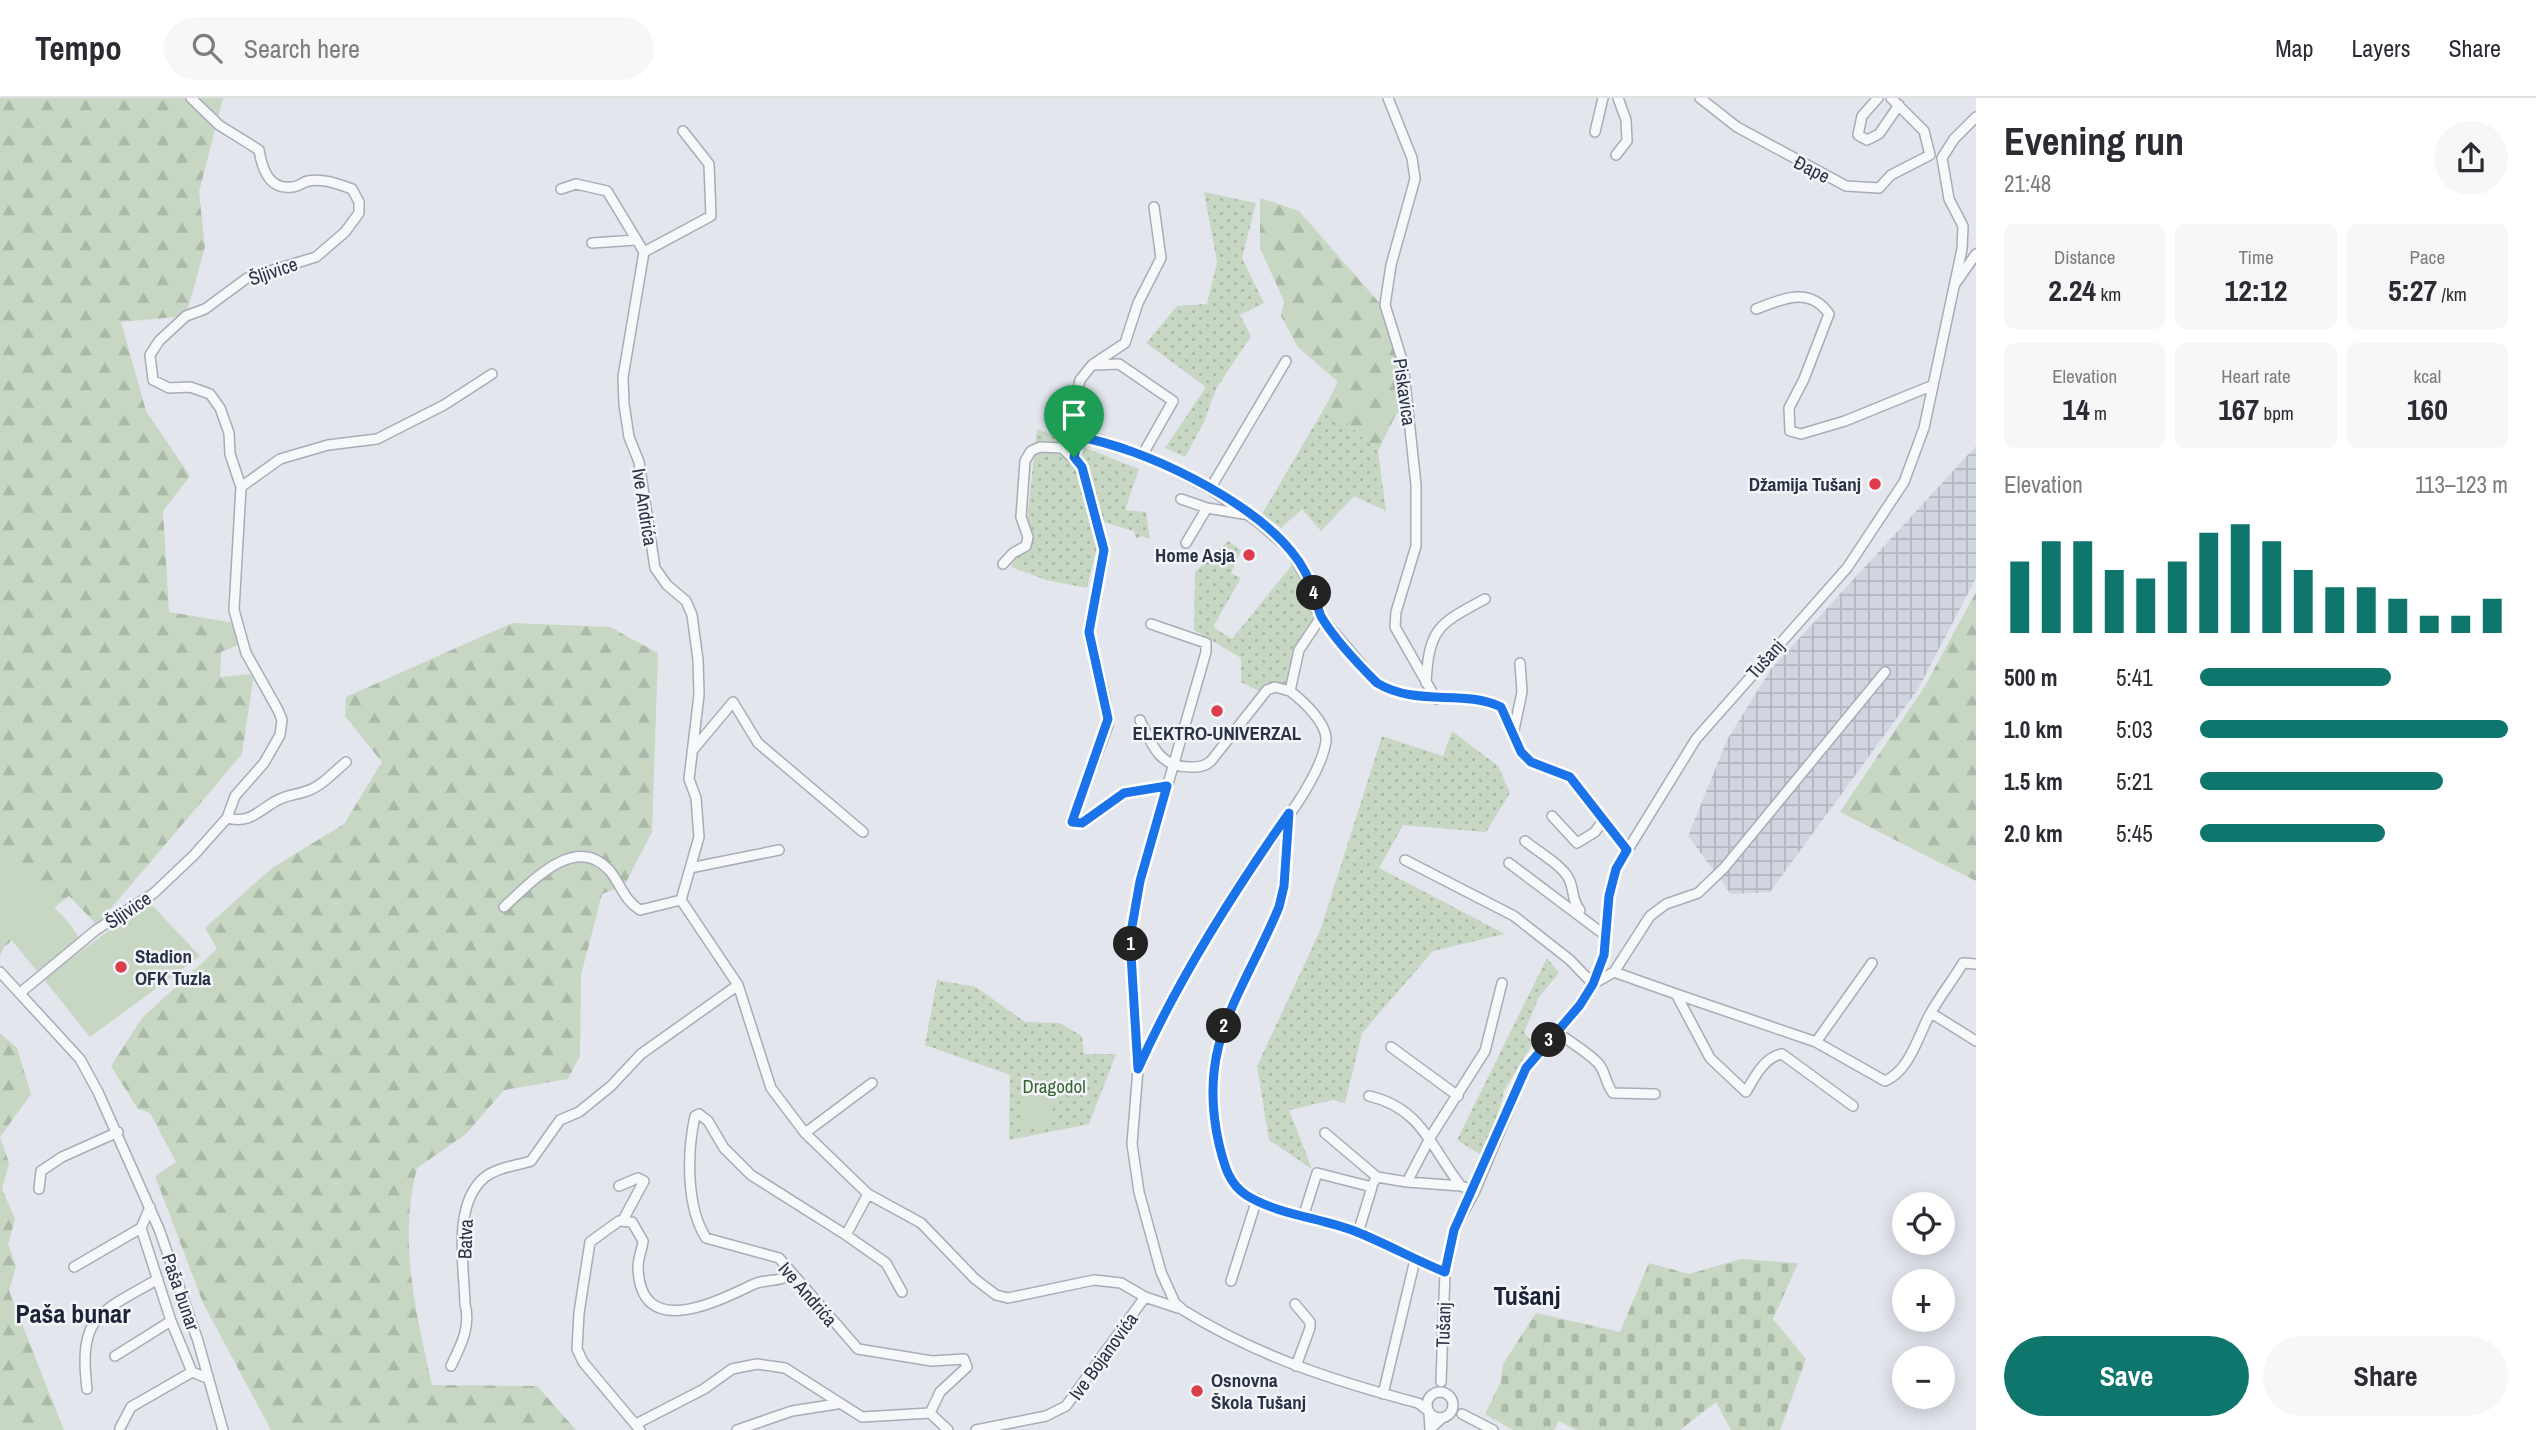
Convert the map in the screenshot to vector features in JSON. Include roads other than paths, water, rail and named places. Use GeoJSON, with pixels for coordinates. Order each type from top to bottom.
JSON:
{"type":"FeatureCollection","features":[{"type":"Feature","properties":{"kind":"street","name":"Šljivice"},"geometry":{"type":"LineString","coordinates":[[20,993],[96,930],[154,892],[228,818],[235,796],[273,749],[280,735],[282,720],[246,653],[234,610],[241,487],[230,454],[229,433],[220,408],[210,394],[190,387],[169,388],[153,380],[150,355],[159,341],[186,316],[205,309],[247,278],[316,257],[345,232],[359,213],[359,202],[352,189],[330,181],[309,181],[292,187],[270,181],[262,169],[259,150],[219,125],[191,98]]}},
{"type":"Feature","properties":{"kind":"street","name":"Piskavica"},"geometry":{"type":"LineString","coordinates":[[1388,98],[1412,158],[1415,179],[1391,265],[1385,305],[1403,363],[1417,495],[1416,546],[1396,612],[1395,627],[1436,699]]}},
{"type":"Feature","properties":{"kind":"street"},"geometry":{"type":"LineString","coordinates":[[1595,132],[1603,98]]}},
{"type":"Feature","properties":{"kind":"street"},"geometry":{"type":"LineString","coordinates":[[1616,155],[1627,141],[1626,120],[1618,98]]}},
{"type":"Feature","properties":{"kind":"street","name":"Đape"},"geometry":{"type":"LineString","coordinates":[[1700,98],[1738,127],[1846,186],[1879,188],[1891,175],[1930,155]]}},
{"type":"Feature","properties":{"kind":"street"},"geometry":{"type":"LineString","coordinates":[[1878,98],[1859,123],[1858,135],[1867,140],[1878,134],[1899,104]]}},
{"type":"Feature","properties":{"kind":"street"},"geometry":{"type":"LineString","coordinates":[[1891,98],[1924,131],[1930,155],[1942,158],[1954,139],[1976,117]]}},
{"type":"Feature","properties":{"kind":"street"},"geometry":{"type":"LineString","coordinates":[[561,189],[576,184],[590,185],[607,191],[644,252],[711,216],[709,164],[684,131]]}},
{"type":"Feature","properties":{"kind":"street","name":"Tušanj"},"geometry":{"type":"LineString","coordinates":[[1441,1382],[1445,1272],[1454,1230],[1475,1191],[1526,1068],[1593,984],[1604,955],[1613,883],[1627,850],[1696,739],[1847,568],[1904,482],[1924,428],[1962,248],[1963,226],[1949,199],[1942,158]]}},
{"type":"Feature","properties":{"kind":"street"},"geometry":{"type":"LineString","coordinates":[[1074,457],[1079,437],[1073,409],[1080,380],[1092,365],[1125,342],[1138,303],[1159,266],[1161,247],[1154,207]]}},
{"type":"Feature","properties":{"kind":"street"},"geometry":{"type":"LineString","coordinates":[[592,243],[636,240]]}},
{"type":"Feature","properties":{"kind":"street","name":"Ive Andrića"},"geometry":{"type":"LineString","coordinates":[[644,252],[623,377],[624,404],[629,437],[639,462],[655,568],[667,585],[686,601],[692,615],[699,695],[690,779],[696,798],[699,836],[681,900]]}},
{"type":"Feature","properties":{"kind":"street","name":"Tušanj"},"geometry":{"type":"LineString","coordinates":[[1952,288],[1976,254]]}},
{"type":"Feature","properties":{"kind":"street"},"geometry":{"type":"LineString","coordinates":[[1756,309],[1801,296],[1822,305],[1829,314],[1804,379],[1789,408],[1790,431],[1801,434],[1845,421],[1931,386]]}},
{"type":"Feature","properties":{"kind":"street"},"geometry":{"type":"LineString","coordinates":[[1210,489],[1286,360]]}},
{"type":"Feature","properties":{"kind":"street"},"geometry":{"type":"LineString","coordinates":[[1092,365],[1119,364],[1173,401],[1143,454]]}},
{"type":"Feature","properties":{"kind":"street"},"geometry":{"type":"LineString","coordinates":[[241,487],[280,459],[328,444],[377,439],[444,405],[492,374]]}},
{"type":"Feature","properties":{"kind":"street"},"geometry":{"type":"LineString","coordinates":[[1079,437],[1143,454],[1210,489],[1248,514],[1291,551],[1316,597],[1321,617],[1377,683],[1390,690],[1436,699],[1492,703],[1501,707],[1521,752],[1531,762],[1570,777],[1627,850]]}},
{"type":"Feature","properties":{"kind":"street"},"geometry":{"type":"LineString","coordinates":[[1003,565],[1013,553],[1026,546],[1021,500],[1025,461],[1031,451],[1040,447],[1062,448],[1082,467],[1104,550],[1089,632],[1108,719],[1072,822],[1082,823],[1124,793],[1167,786]]}},
{"type":"Feature","properties":{"kind":"street"},"geometry":{"type":"LineString","coordinates":[[1181,499],[1208,508],[1248,514]]}},
{"type":"Feature","properties":{"kind":"street"},"geometry":{"type":"LineString","coordinates":[[1185,543],[1208,508]]}},
{"type":"Feature","properties":{"kind":"street"},"geometry":{"type":"LineString","coordinates":[[1426,684],[1430,648],[1439,626],[1485,599]]}},
{"type":"Feature","properties":{"kind":"street"},"geometry":{"type":"LineString","coordinates":[[1290,691],[1299,650],[1321,617]]}},
{"type":"Feature","properties":{"kind":"street"},"geometry":{"type":"LineString","coordinates":[[1151,624],[1206,643],[1132,919],[1132,984],[1138,1069],[1132,1126],[1139,1192],[1161,1272],[1175,1303],[1183,1310]]}},
{"type":"Feature","properties":{"kind":"street"},"geometry":{"type":"LineString","coordinates":[[1514,732],[1522,692],[1520,663]]}},
{"type":"Feature","properties":{"kind":"street"},"geometry":{"type":"LineString","coordinates":[[1405,860],[1498,906],[1570,960],[1593,984],[1614,972],[1650,916],[1666,904],[1698,893],[1724,868],[1885,672]]}},
{"type":"Feature","properties":{"kind":"street"},"geometry":{"type":"LineString","coordinates":[[1138,1069],[1173,995],[1239,886],[1305,790],[1326,740],[1315,718],[1290,691],[1275,687],[1267,690],[1207,764],[1174,767],[1164,761],[1140,720]]}},
{"type":"Feature","properties":{"kind":"street"},"geometry":{"type":"LineString","coordinates":[[691,752],[733,702],[758,743],[863,832]]}},
{"type":"Feature","properties":{"kind":"street"},"geometry":{"type":"LineString","coordinates":[[228,818],[238,821],[252,818],[275,801],[307,792],[324,782],[346,762]]}},
{"type":"Feature","properties":{"kind":"street"},"geometry":{"type":"LineString","coordinates":[[1289,813],[1284,886],[1279,907],[1220,1036],[1211,1091],[1225,1166],[1231,1182],[1257,1199],[1358,1233],[1445,1272]]}},
{"type":"Feature","properties":{"kind":"street"},"geometry":{"type":"LineString","coordinates":[[1552,816],[1577,843],[1595,832],[1603,820]]}},
{"type":"Feature","properties":{"kind":"street"},"geometry":{"type":"LineString","coordinates":[[1525,841],[1566,874],[1572,886],[1575,905],[1606,936]]}},
{"type":"Feature","properties":{"kind":"street"},"geometry":{"type":"LineString","coordinates":[[690,868],[779,850]]}},
{"type":"Feature","properties":{"kind":"street"},"geometry":{"type":"LineString","coordinates":[[504,907],[545,870],[573,857],[600,863],[611,872],[628,901],[640,910],[681,900],[738,985],[771,1088],[805,1133],[868,1194],[921,1223],[975,1279],[996,1295],[1008,1298],[1094,1280],[1121,1283],[1145,1297],[1183,1310],[1264,1355],[1418,1403],[1428,1412],[1445,1417],[1462,1415]]}},
{"type":"Feature","properties":{"kind":"street"},"geometry":{"type":"LineString","coordinates":[[1509,863],[1588,919]]}},
{"type":"Feature","properties":{"kind":"street"},"geometry":{"type":"LineString","coordinates":[[1816,1042],[1872,962]]}},
{"type":"Feature","properties":{"kind":"street"},"geometry":{"type":"LineString","coordinates":[[1614,972],[1816,1042],[1885,1081],[1896,1076],[1914,1048],[1931,1013],[1964,963],[1976,964]]}},
{"type":"Feature","properties":{"kind":"street","name":"Paša bunar"},"geometry":{"type":"LineString","coordinates":[[0,972],[80,1059],[118,1132],[150,1207],[198,1340],[223,1430]]}},
{"type":"Feature","properties":{"kind":"street"},"geometry":{"type":"LineString","coordinates":[[1407,1182],[1431,1136],[1458,1096],[1489,1041],[1502,983]]}},
{"type":"Feature","properties":{"kind":"street","name":"Batva"},"geometry":{"type":"LineString","coordinates":[[451,1366],[464,1340],[468,1315],[464,1254],[467,1204],[484,1178],[502,1168],[531,1161],[560,1120],[579,1112],[611,1086],[642,1054],[738,985]]}},
{"type":"Feature","properties":{"kind":"street"},"geometry":{"type":"LineString","coordinates":[[1676,994],[1710,1058],[1746,1092],[1763,1066],[1776,1055],[1782,1054],[1853,1106]]}},
{"type":"Feature","properties":{"kind":"street"},"geometry":{"type":"LineString","coordinates":[[1931,1013],[1976,1041]]}},
{"type":"Feature","properties":{"kind":"street"},"geometry":{"type":"LineString","coordinates":[[1557,1032],[1597,1063],[1603,1071],[1605,1084],[1612,1093],[1655,1094]]}},
{"type":"Feature","properties":{"kind":"street"},"geometry":{"type":"LineString","coordinates":[[1391,1047],[1458,1096]]}},
{"type":"Feature","properties":{"kind":"street"},"geometry":{"type":"LineString","coordinates":[[805,1133],[872,1083]]}},
{"type":"Feature","properties":{"kind":"street"},"geometry":{"type":"LineString","coordinates":[[1369,1096],[1387,1100],[1431,1136],[1437,1154],[1461,1186]]}},
{"type":"Feature","properties":{"kind":"street","name":"Ive Andrića"},"geometry":{"type":"LineString","coordinates":[[902,1292],[886,1263],[751,1175],[724,1148],[705,1118],[696,1115],[693,1135],[693,1200],[702,1233],[709,1241],[775,1256],[858,1349],[932,1362],[956,1357],[966,1361],[966,1369],[940,1392],[930,1413]]}},
{"type":"Feature","properties":{"kind":"street"},"geometry":{"type":"LineString","coordinates":[[39,1189],[41,1171],[62,1157],[118,1132]]}},
{"type":"Feature","properties":{"kind":"street"},"geometry":{"type":"LineString","coordinates":[[1325,1133],[1377,1177],[1461,1186],[1475,1191]]}},
{"type":"Feature","properties":{"kind":"street"},"geometry":{"type":"LineString","coordinates":[[1304,1214],[1317,1173],[1372,1187]]}},
{"type":"Feature","properties":{"kind":"street"},"geometry":{"type":"LineString","coordinates":[[1358,1233],[1377,1177]]}},
{"type":"Feature","properties":{"kind":"street"},"geometry":{"type":"LineString","coordinates":[[619,1186],[638,1178],[644,1182],[623,1220],[603,1232],[587,1247],[576,1340],[580,1358],[638,1427],[704,1389],[732,1369],[757,1364],[785,1368],[836,1404],[862,1417],[930,1413],[948,1430]]}},
{"type":"Feature","properties":{"kind":"street"},"geometry":{"type":"LineString","coordinates":[[846,1235],[868,1194]]}},
{"type":"Feature","properties":{"kind":"street"},"geometry":{"type":"LineString","coordinates":[[1231,1280],[1257,1199]]}},
{"type":"Feature","properties":{"kind":"street"},"geometry":{"type":"LineString","coordinates":[[74,1267],[141,1228],[150,1207]]}},
{"type":"Feature","properties":{"kind":"street"},"geometry":{"type":"LineString","coordinates":[[623,1220],[635,1225],[643,1238],[638,1264],[642,1289],[653,1303],[667,1309],[698,1309],[762,1280],[785,1279],[792,1273]]}},
{"type":"Feature","properties":{"kind":"street","name":"Paša bunar"},"geometry":{"type":"LineString","coordinates":[[141,1228],[171,1321],[192,1372]]}},
{"type":"Feature","properties":{"kind":"street"},"geometry":{"type":"LineString","coordinates":[[1383,1394],[1415,1260]]}},
{"type":"Feature","properties":{"kind":"street","name":"Paša bunar"},"geometry":{"type":"LineString","coordinates":[[87,1389],[84,1346],[89,1326],[104,1311],[158,1279]]}},
{"type":"Feature","properties":{"kind":"street","name":"Ive Bojanovića"},"geometry":{"type":"LineString","coordinates":[[976,1430],[1046,1416],[1066,1406],[1145,1297]]}},
{"type":"Feature","properties":{"kind":"street"},"geometry":{"type":"LineString","coordinates":[[1295,1304],[1310,1322],[1296,1366]]}},
{"type":"Feature","properties":{"kind":"street","name":"Paša bunar"},"geometry":{"type":"LineString","coordinates":[[115,1356],[171,1321]]}},
{"type":"Feature","properties":{"kind":"street"},"geometry":{"type":"LineString","coordinates":[[120,1428],[131,1407],[192,1372],[207,1378]]}},
{"type":"Feature","properties":{"kind":"street"},"geometry":{"type":"LineString","coordinates":[[1430,1429],[1426,1402],[1441,1382]]}},
{"type":"Feature","properties":{"kind":"street"},"geometry":{"type":"LineString","coordinates":[[1441,1382],[1462,1415],[1493,1430]]}},
{"type":"Feature","properties":{"kind":"street"},"geometry":{"type":"LineString","coordinates":[[1434,1393],[1447,1394]]}},
{"type":"Feature","properties":{"kind":"street"},"geometry":{"type":"LineString","coordinates":[[737,1430],[792,1411],[836,1404]]}},
{"type":"Feature","properties":{"kind":"street"},"geometry":{"type":"LineString","coordinates":[[1430,1429],[1445,1417],[1453,1404]]}},
{"type":"Feature","properties":{"kind":"place","name":"Džamija Tušanj"},"geometry":{"type":"Point","coordinates":[1875,484]}},
{"type":"Feature","properties":{"kind":"place","name":"Home Asja"},"geometry":{"type":"Point","coordinates":[1249,555]}},
{"type":"Feature","properties":{"kind":"place","name":"ELEKTRO-UNIVERZAL"},"geometry":{"type":"Point","coordinates":[1217,711]}},
{"type":"Feature","properties":{"kind":"place","name":"Stadion OFK Tuzla"},"geometry":{"type":"Point","coordinates":[121,967]}},
{"type":"Feature","properties":{"kind":"place","name":"Osnovna Škola Tušanj"},"geometry":{"type":"Point","coordinates":[1197,1391]}},
{"type":"Feature","properties":{"kind":"district","name":"Tušanj"},"geometry":{"type":"Point","coordinates":[1527,1295]}},
{"type":"Feature","properties":{"kind":"district","name":"Paša bunar"},"geometry":{"type":"Point","coordinates":[73,1313]}},
{"type":"Feature","properties":{"kind":"park label","name":"Dragodol"},"geometry":{"type":"Point","coordinates":[1054,1086]}}]}
